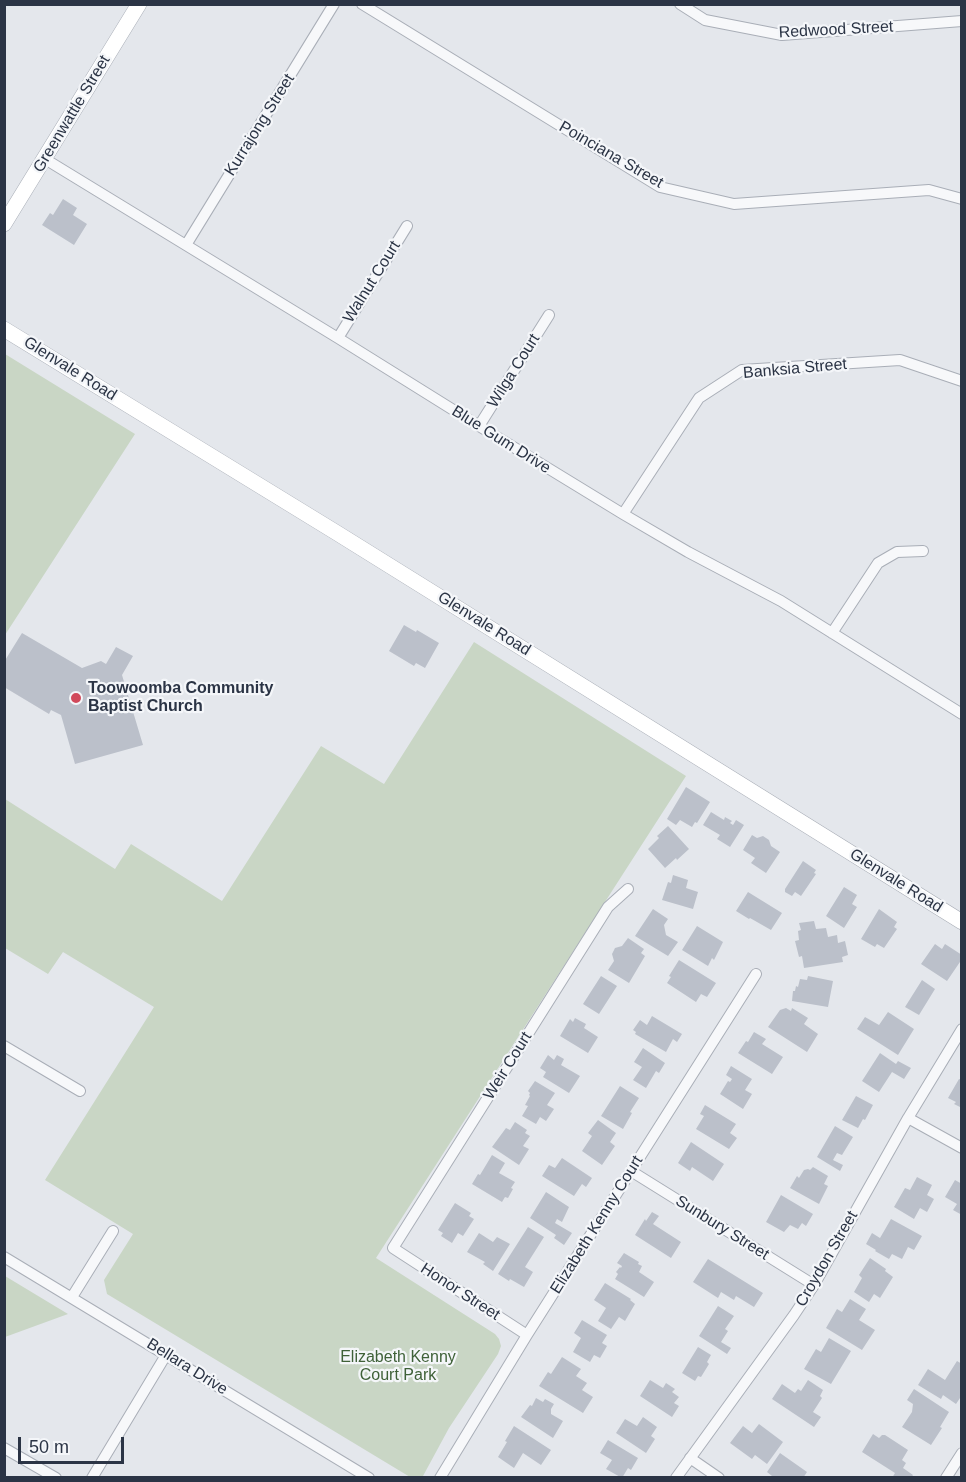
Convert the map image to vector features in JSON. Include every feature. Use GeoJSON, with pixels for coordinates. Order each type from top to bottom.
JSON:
{"type":"FeatureCollection","features":[{"type":"Feature","properties":{"kind":"street","name":"Greenwattle Street"},"geometry":{"type":"LineString","coordinates":[[4,224],[139,4]]}},
{"type":"Feature","properties":{"kind":"street","name":"Kurrajong Street"},"geometry":{"type":"LineString","coordinates":[[186,245],[334,4]]}},
{"type":"Feature","properties":{"kind":"street","name":"Poinciana Street"},"geometry":{"type":"LineString","coordinates":[[362,4],[660,187],[734,204],[929,190],[962,199]]}},
{"type":"Feature","properties":{"kind":"street","name":"Redwood Street"},"geometry":{"type":"LineString","coordinates":[[680,4],[705,20],[782,35],[962,21]]}},
{"type":"Feature","properties":{"kind":"street","name":"Blue Gum Drive"},"geometry":{"type":"LineString","coordinates":[[45,159],[623,514],[688,552],[781,601],[962,714]]}},
{"type":"Feature","properties":{"kind":"street","name":"Walnut Court"},"geometry":{"type":"LineString","coordinates":[[338,338],[407,226]]}},
{"type":"Feature","properties":{"kind":"street","name":"Wilga Court"},"geometry":{"type":"LineString","coordinates":[[478,426],[549,315]]}},
{"type":"Feature","properties":{"kind":"street","name":"Glenvale Road"},"geometry":{"type":"LineString","coordinates":[[4,329],[962,922]]}},
{"type":"Feature","properties":{"kind":"street","name":"Banksia Street"},"geometry":{"type":"LineString","coordinates":[[623,514],[699,398],[742,370],[900,360],[962,381]]}},
{"type":"Feature","properties":{"kind":"street"},"geometry":{"type":"LineString","coordinates":[[832,633],[879,563],[897,552],[923,551]]}},
{"type":"Feature","properties":{"kind":"street","name":"Weir Court"},"geometry":{"type":"LineString","coordinates":[[393,1248],[608,907],[628,889]]}},
{"type":"Feature","properties":{"kind":"street","name":"Elizabeth Kenny Court"},"geometry":{"type":"LineString","coordinates":[[440,1478],[527,1335],[756,974]]}},
{"type":"Feature","properties":{"kind":"street","name":"Croydon Street"},"geometry":{"type":"LineString","coordinates":[[675,1478],[814,1285],[908,1118],[962,1029]]}},
{"type":"Feature","properties":{"kind":"street"},"geometry":{"type":"LineString","coordinates":[[4,1046],[80,1091]]}},
{"type":"Feature","properties":{"kind":"street"},"geometry":{"type":"LineString","coordinates":[[908,1118],[962,1148]]}},
{"type":"Feature","properties":{"kind":"street","name":"Sunbury Street"},"geometry":{"type":"LineString","coordinates":[[631,1171],[814,1285]]}},
{"type":"Feature","properties":{"kind":"street"},"geometry":{"type":"LineString","coordinates":[[72,1297],[113,1232]]}},
{"type":"Feature","properties":{"kind":"street","name":"Honor Street"},"geometry":{"type":"LineString","coordinates":[[393,1248],[527,1335]]}},
{"type":"Feature","properties":{"kind":"street","name":"Bellara Drive"},"geometry":{"type":"LineString","coordinates":[[4,1257],[369,1478]]}},
{"type":"Feature","properties":{"kind":"street"},"geometry":{"type":"LineString","coordinates":[[92,1478],[166,1354]]}},
{"type":"Feature","properties":{"kind":"street"},"geometry":{"type":"LineString","coordinates":[[4,1448],[56,1478]]}},
{"type":"Feature","properties":{"kind":"street"},"geometry":{"type":"LineString","coordinates":[[946,1478],[962,1453]]}},
{"type":"Feature","properties":{"kind":"street"},"geometry":{"type":"LineString","coordinates":[[690,1458],[718,1478]]}},
{"type":"Feature","properties":{"kind":"green space"},"geometry":{"type":"Polygon","coordinates":[[[5,354],[135,434],[5,635],[5,354]]]}},
{"type":"Feature","properties":{"kind":"green space","name":"Elizabeth Kenny Court Park"},"geometry":{"type":"Polygon","coordinates":[[[474,642],[686,776],[376,1258],[495,1334],[501,1346],[449,1428],[423,1476],[410,1477],[107,1294],[104,1280],[133,1234],[45,1180],[154,1007],[63,952],[48,974],[5,948],[5,799],[115,869],[131,844],[222,901],[321,746],[384,784],[474,642]]]}},
{"type":"Feature","properties":{"kind":"green space"},"geometry":{"type":"Polygon","coordinates":[[[5,1276],[68,1314],[5,1337],[5,1276]]]}},
{"type":"Feature","properties":{"kind":"building"},"geometry":{"type":"Polygon","coordinates":[[[63,199],[77,208],[73,215],[87,224],[74,245],[42,225],[50,213],[53,215],[63,199]]]}},
{"type":"Feature","properties":{"kind":"building"},"geometry":{"type":"Polygon","coordinates":[[[404,625],[439,643],[425,668],[416,663],[414,666],[389,651],[404,625]]]}},
{"type":"Feature","properties":{"kind":"building","name":"Toowoomba Community Baptist Church"},"geometry":{"type":"Polygon","coordinates":[[[22,633],[82,668],[101,661],[106,664],[116,647],[133,656],[122,675],[143,745],[75,764],[61,715],[51,710],[49,714],[4,687],[4,662],[22,633]]]}},
{"type":"Feature","properties":{"kind":"building"},"geometry":{"type":"Polygon","coordinates":[[[686,787],[710,802],[692,827],[680,820],[676,825],[667,819],[686,787]]]}},
{"type":"Feature","properties":{"kind":"building"},"geometry":{"type":"Polygon","coordinates":[[[711,812],[724,820],[725,817],[732,821],[730,823],[733,825],[736,820],[744,825],[730,847],[717,839],[720,835],[703,825],[711,812]]]}},
{"type":"Feature","properties":{"kind":"building"},"geometry":{"type":"Polygon","coordinates":[[[668,826],[689,849],[665,868],[648,849],[668,826]]]}},
{"type":"Feature","properties":{"kind":"building"},"geometry":{"type":"Polygon","coordinates":[[[752,835],[757,838],[763,836],[780,852],[766,873],[751,863],[755,858],[743,850],[752,835]]]}},
{"type":"Feature","properties":{"kind":"building"},"geometry":{"type":"Polygon","coordinates":[[[803,861],[816,870],[814,873],[816,874],[801,896],[795,892],[792,896],[785,892],[785,889],[803,861]]]}},
{"type":"Feature","properties":{"kind":"building"},"geometry":{"type":"Polygon","coordinates":[[[673,875],[688,880],[686,888],[698,892],[693,909],[662,900],[673,875]]]}},
{"type":"Feature","properties":{"kind":"building"},"geometry":{"type":"Polygon","coordinates":[[[844,887],[857,895],[852,904],[857,907],[844,928],[826,916],[844,887]]]}},
{"type":"Feature","properties":{"kind":"building"},"geometry":{"type":"Polygon","coordinates":[[[748,892],[782,913],[771,930],[736,911],[748,892]]]}},
{"type":"Feature","properties":{"kind":"building"},"geometry":{"type":"Polygon","coordinates":[[[653,909],[668,919],[664,925],[666,935],[678,942],[668,956],[635,936],[653,909]]]}},
{"type":"Feature","properties":{"kind":"building"},"geometry":{"type":"Polygon","coordinates":[[[879,909],[897,922],[894,927],[897,929],[884,948],[877,944],[875,947],[861,939],[879,909]]]}},
{"type":"Feature","properties":{"kind":"building"},"geometry":{"type":"Polygon","coordinates":[[[814,921],[816,929],[826,928],[828,937],[837,935],[838,943],[845,941],[848,955],[842,957],[843,962],[804,968],[802,956],[799,957],[795,941],[799,940],[798,931],[801,930],[799,923],[814,921]]]}},
{"type":"Feature","properties":{"kind":"building"},"geometry":{"type":"Polygon","coordinates":[[[697,926],[723,942],[714,960],[712,958],[708,966],[682,950],[697,926]]]}},
{"type":"Feature","properties":{"kind":"building"},"geometry":{"type":"Polygon","coordinates":[[[628,938],[644,949],[641,953],[645,956],[629,983],[608,970],[614,961],[612,954],[615,948],[622,946],[628,938]]]}},
{"type":"Feature","properties":{"kind":"building"},"geometry":{"type":"Polygon","coordinates":[[[935,944],[942,949],[945,944],[962,955],[962,959],[947,981],[921,964],[935,944]]]}},
{"type":"Feature","properties":{"kind":"building"},"geometry":{"type":"Polygon","coordinates":[[[679,960],[716,983],[707,997],[701,994],[696,1002],[667,983],[679,960]]]}},
{"type":"Feature","properties":{"kind":"building"},"geometry":{"type":"Polygon","coordinates":[[[601,976],[617,986],[599,1014],[583,1004],[601,976]]]}},
{"type":"Feature","properties":{"kind":"building"},"geometry":{"type":"Polygon","coordinates":[[[808,976],[833,981],[828,1007],[792,1001],[793,991],[796,986],[798,987],[800,979],[807,980],[808,976]]]}},
{"type":"Feature","properties":{"kind":"building"},"geometry":{"type":"Polygon","coordinates":[[[922,980],[935,989],[919,1015],[905,1007],[922,980]]]}},
{"type":"Feature","properties":{"kind":"building"},"geometry":{"type":"Polygon","coordinates":[[[786,1008],[791,1011],[792,1008],[808,1018],[804,1024],[818,1034],[807,1052],[768,1027],[780,1010],[786,1008]]]}},
{"type":"Feature","properties":{"kind":"building"},"geometry":{"type":"Polygon","coordinates":[[[888,1012],[914,1029],[898,1055],[857,1029],[865,1017],[879,1025],[888,1012]]]}},
{"type":"Feature","properties":{"kind":"building"},"geometry":{"type":"Polygon","coordinates":[[[652,1016],[682,1034],[677,1042],[673,1039],[666,1052],[635,1034],[633,1030],[640,1020],[647,1025],[652,1016]]]}},
{"type":"Feature","properties":{"kind":"building"},"geometry":{"type":"Polygon","coordinates":[[[575,1018],[586,1024],[584,1028],[598,1037],[588,1053],[560,1036],[570,1019],[573,1022],[575,1018]]]}},
{"type":"Feature","properties":{"kind":"building"},"geometry":{"type":"Polygon","coordinates":[[[754,1032],[766,1039],[762,1044],[783,1057],[772,1074],[738,1053],[754,1032]]]}},
{"type":"Feature","properties":{"kind":"building"},"geometry":{"type":"Polygon","coordinates":[[[643,1048],[665,1063],[659,1073],[656,1071],[646,1088],[633,1080],[642,1067],[634,1062],[643,1048]]]}},
{"type":"Feature","properties":{"kind":"building"},"geometry":{"type":"Polygon","coordinates":[[[880,1053],[896,1064],[898,1061],[911,1068],[904,1079],[892,1072],[879,1092],[862,1081],[880,1053]]]}},
{"type":"Feature","properties":{"kind":"building"},"geometry":{"type":"Polygon","coordinates":[[[548,1055],[554,1060],[557,1055],[564,1059],[561,1065],[580,1076],[569,1093],[543,1077],[546,1072],[540,1068],[548,1055]]]}},
{"type":"Feature","properties":{"kind":"building"},"geometry":{"type":"Polygon","coordinates":[[[731,1066],[752,1079],[745,1090],[752,1094],[743,1109],[720,1094],[728,1081],[732,1079],[726,1075],[731,1066]]]}},
{"type":"Feature","properties":{"kind":"building"},"geometry":{"type":"Polygon","coordinates":[[[959,1079],[962,1080],[962,1108],[948,1098],[959,1079]]]}},
{"type":"Feature","properties":{"kind":"building"},"geometry":{"type":"Polygon","coordinates":[[[535,1081],[555,1093],[547,1105],[554,1109],[546,1121],[540,1117],[536,1124],[522,1116],[528,1106],[525,1105],[530,1096],[528,1091],[535,1081]]]}},
{"type":"Feature","properties":{"kind":"building"},"geometry":{"type":"Polygon","coordinates":[[[620,1086],[639,1098],[623,1129],[601,1116],[620,1086]]]}},
{"type":"Feature","properties":{"kind":"building"},"geometry":{"type":"Polygon","coordinates":[[[856,1096],[873,1105],[858,1128],[842,1120],[856,1096]]]}},
{"type":"Feature","properties":{"kind":"building"},"geometry":{"type":"Polygon","coordinates":[[[705,1105],[736,1124],[730,1133],[737,1138],[729,1149],[696,1129],[704,1116],[700,1114],[705,1105]]]}},
{"type":"Feature","properties":{"kind":"building"},"geometry":{"type":"Polygon","coordinates":[[[598,1120],[616,1133],[610,1142],[615,1146],[602,1165],[582,1151],[592,1136],[588,1133],[598,1120]]]}},
{"type":"Feature","properties":{"kind":"building"},"geometry":{"type":"Polygon","coordinates":[[[515,1122],[527,1130],[525,1133],[530,1136],[523,1146],[529,1149],[519,1165],[492,1147],[506,1128],[510,1130],[515,1122]]]}},
{"type":"Feature","properties":{"kind":"building"},"geometry":{"type":"Polygon","coordinates":[[[835,1126],[853,1137],[842,1155],[837,1153],[833,1160],[843,1165],[840,1171],[817,1157],[835,1126]]]}},
{"type":"Feature","properties":{"kind":"building"},"geometry":{"type":"Polygon","coordinates":[[[691,1142],[724,1164],[713,1181],[692,1167],[690,1171],[678,1163],[691,1142]]]}},
{"type":"Feature","properties":{"kind":"building"},"geometry":{"type":"Polygon","coordinates":[[[492,1155],[505,1163],[499,1173],[515,1182],[508,1198],[505,1197],[502,1202],[472,1184],[492,1155]]]}},
{"type":"Feature","properties":{"kind":"building"},"geometry":{"type":"Polygon","coordinates":[[[562,1158],[592,1178],[586,1187],[582,1184],[574,1196],[542,1176],[549,1165],[555,1168],[562,1158]]]}},
{"type":"Feature","properties":{"kind":"building"},"geometry":{"type":"Polygon","coordinates":[[[813,1167],[828,1176],[824,1184],[828,1186],[819,1204],[790,1188],[797,1176],[799,1178],[804,1170],[810,1170],[813,1167]]]}},
{"type":"Feature","properties":{"kind":"building"},"geometry":{"type":"Polygon","coordinates":[[[917,1177],[932,1185],[927,1195],[934,1199],[927,1212],[920,1208],[914,1219],[894,1207],[905,1188],[910,1190],[917,1177]]]}},
{"type":"Feature","properties":{"kind":"building"},"geometry":{"type":"Polygon","coordinates":[[[955,1180],[962,1184],[962,1215],[953,1210],[957,1204],[945,1197],[955,1180]]]}},
{"type":"Feature","properties":{"kind":"building"},"geometry":{"type":"Polygon","coordinates":[[[546,1192],[569,1207],[562,1222],[557,1219],[555,1223],[572,1233],[564,1245],[554,1238],[556,1235],[530,1218],[546,1192]]]}},
{"type":"Feature","properties":{"kind":"building"},"geometry":{"type":"Polygon","coordinates":[[[781,1195],[813,1214],[806,1226],[802,1223],[798,1229],[790,1225],[784,1232],[766,1222],[781,1195]]]}},
{"type":"Feature","properties":{"kind":"building"},"geometry":{"type":"Polygon","coordinates":[[[455,1203],[471,1213],[469,1216],[474,1219],[463,1236],[458,1233],[452,1243],[441,1236],[443,1233],[438,1230],[455,1203]]]}},
{"type":"Feature","properties":{"kind":"building"},"geometry":{"type":"Polygon","coordinates":[[[652,1212],[659,1216],[653,1224],[681,1242],[671,1258],[635,1235],[652,1212]]]}},
{"type":"Feature","properties":{"kind":"building"},"geometry":{"type":"Polygon","coordinates":[[[891,1219],[922,1236],[914,1250],[908,1247],[902,1259],[892,1254],[889,1259],[866,1244],[872,1233],[880,1238],[891,1219]]]}},
{"type":"Feature","properties":{"kind":"building"},"geometry":{"type":"Polygon","coordinates":[[[528,1227],[544,1237],[525,1267],[533,1272],[524,1287],[498,1274],[528,1227]]]}},
{"type":"Feature","properties":{"kind":"building"},"geometry":{"type":"Polygon","coordinates":[[[479,1233],[493,1242],[497,1237],[510,1244],[493,1271],[483,1264],[485,1262],[467,1252],[479,1233]]]}},
{"type":"Feature","properties":{"kind":"building"},"geometry":{"type":"Polygon","coordinates":[[[624,1253],[639,1262],[638,1264],[642,1266],[639,1272],[654,1282],[644,1297],[615,1279],[618,1274],[616,1272],[622,1266],[617,1263],[624,1253]]]}},
{"type":"Feature","properties":{"kind":"building"},"geometry":{"type":"Polygon","coordinates":[[[870,1258],[893,1277],[880,1298],[874,1294],[869,1302],[854,1292],[862,1278],[859,1275],[870,1258]]]}},
{"type":"Feature","properties":{"kind":"building"},"geometry":{"type":"Polygon","coordinates":[[[708,1259],[763,1293],[754,1307],[736,1296],[734,1300],[721,1292],[718,1298],[693,1282],[708,1259]]]}},
{"type":"Feature","properties":{"kind":"building"},"geometry":{"type":"Polygon","coordinates":[[[605,1283],[631,1299],[635,1304],[625,1321],[619,1317],[611,1329],[598,1321],[606,1308],[594,1300],[605,1283]]]}},
{"type":"Feature","properties":{"kind":"building"},"geometry":{"type":"Polygon","coordinates":[[[850,1299],[866,1309],[859,1320],[875,1330],[862,1350],[826,1328],[837,1309],[842,1312],[850,1299]]]}},
{"type":"Feature","properties":{"kind":"building"},"geometry":{"type":"Polygon","coordinates":[[[718,1306],[734,1316],[725,1329],[728,1331],[721,1342],[731,1348],[727,1354],[699,1336],[718,1306]]]}},
{"type":"Feature","properties":{"kind":"building"},"geometry":{"type":"Polygon","coordinates":[[[582,1320],[607,1335],[602,1343],[607,1346],[600,1358],[594,1355],[590,1362],[573,1352],[581,1338],[574,1333],[582,1320]]]}},
{"type":"Feature","properties":{"kind":"building"},"geometry":{"type":"Polygon","coordinates":[[[829,1338],[851,1351],[831,1384],[804,1369],[816,1349],[821,1352],[829,1338]]]}},
{"type":"Feature","properties":{"kind":"building"},"geometry":{"type":"Polygon","coordinates":[[[698,1347],[711,1355],[707,1362],[709,1364],[701,1377],[698,1376],[695,1381],[682,1373],[698,1347]]]}},
{"type":"Feature","properties":{"kind":"building"},"geometry":{"type":"Polygon","coordinates":[[[562,1357],[581,1369],[576,1376],[587,1383],[582,1390],[593,1397],[583,1413],[539,1386],[548,1372],[551,1374],[562,1357]]]}},
{"type":"Feature","properties":{"kind":"building"},"geometry":{"type":"Polygon","coordinates":[[[957,1361],[962,1364],[962,1395],[956,1404],[943,1395],[941,1399],[918,1385],[928,1369],[945,1380],[957,1361]]]}},
{"type":"Feature","properties":{"kind":"building"},"geometry":{"type":"Polygon","coordinates":[[[650,1380],[663,1388],[666,1383],[675,1389],[672,1392],[679,1397],[674,1403],[679,1406],[672,1417],[640,1396],[650,1380]]]}},
{"type":"Feature","properties":{"kind":"building"},"geometry":{"type":"Polygon","coordinates":[[[808,1380],[823,1390],[820,1396],[822,1398],[813,1412],[821,1417],[814,1427],[772,1399],[782,1384],[795,1393],[798,1389],[801,1391],[808,1380]]]}},
{"type":"Feature","properties":{"kind":"building"},"geometry":{"type":"Polygon","coordinates":[[[914,1389],[949,1412],[931,1445],[902,1427],[912,1412],[913,1404],[907,1400],[914,1389]]]}},
{"type":"Feature","properties":{"kind":"building"},"geometry":{"type":"Polygon","coordinates":[[[536,1398],[543,1402],[545,1399],[554,1404],[551,1414],[563,1421],[553,1438],[521,1417],[530,1405],[532,1406],[536,1398]]]}},
{"type":"Feature","properties":{"kind":"building"},"geometry":{"type":"Polygon","coordinates":[[[643,1417],[657,1427],[651,1436],[655,1439],[646,1453],[616,1433],[625,1419],[637,1426],[643,1417]]]}},
{"type":"Feature","properties":{"kind":"building"},"geometry":{"type":"Polygon","coordinates":[[[759,1424],[783,1442],[767,1464],[755,1455],[752,1459],[730,1443],[743,1426],[752,1433],[759,1424]]]}},
{"type":"Feature","properties":{"kind":"building"},"geometry":{"type":"Polygon","coordinates":[[[514,1426],[551,1450],[541,1465],[523,1453],[514,1468],[498,1457],[514,1426]]]}},
{"type":"Feature","properties":{"kind":"building"},"geometry":{"type":"Polygon","coordinates":[[[873,1434],[879,1438],[885,1435],[908,1450],[902,1460],[906,1463],[903,1468],[913,1475],[911,1478],[892,1478],[895,1473],[862,1452],[873,1434]]]}},
{"type":"Feature","properties":{"kind":"building"},"geometry":{"type":"Polygon","coordinates":[[[608,1440],[638,1458],[631,1470],[628,1468],[622,1478],[606,1469],[612,1460],[600,1453],[608,1440]]]}},
{"type":"Feature","properties":{"kind":"building"},"geometry":{"type":"Polygon","coordinates":[[[780,1453],[807,1472],[803,1478],[771,1478],[772,1476],[767,1472],[780,1453]]]}},
{"type":"Feature","properties":{"kind":"place","name":"Toowoomba Community Baptist Church"},"geometry":{"type":"Point","coordinates":[76,698]}}]}
